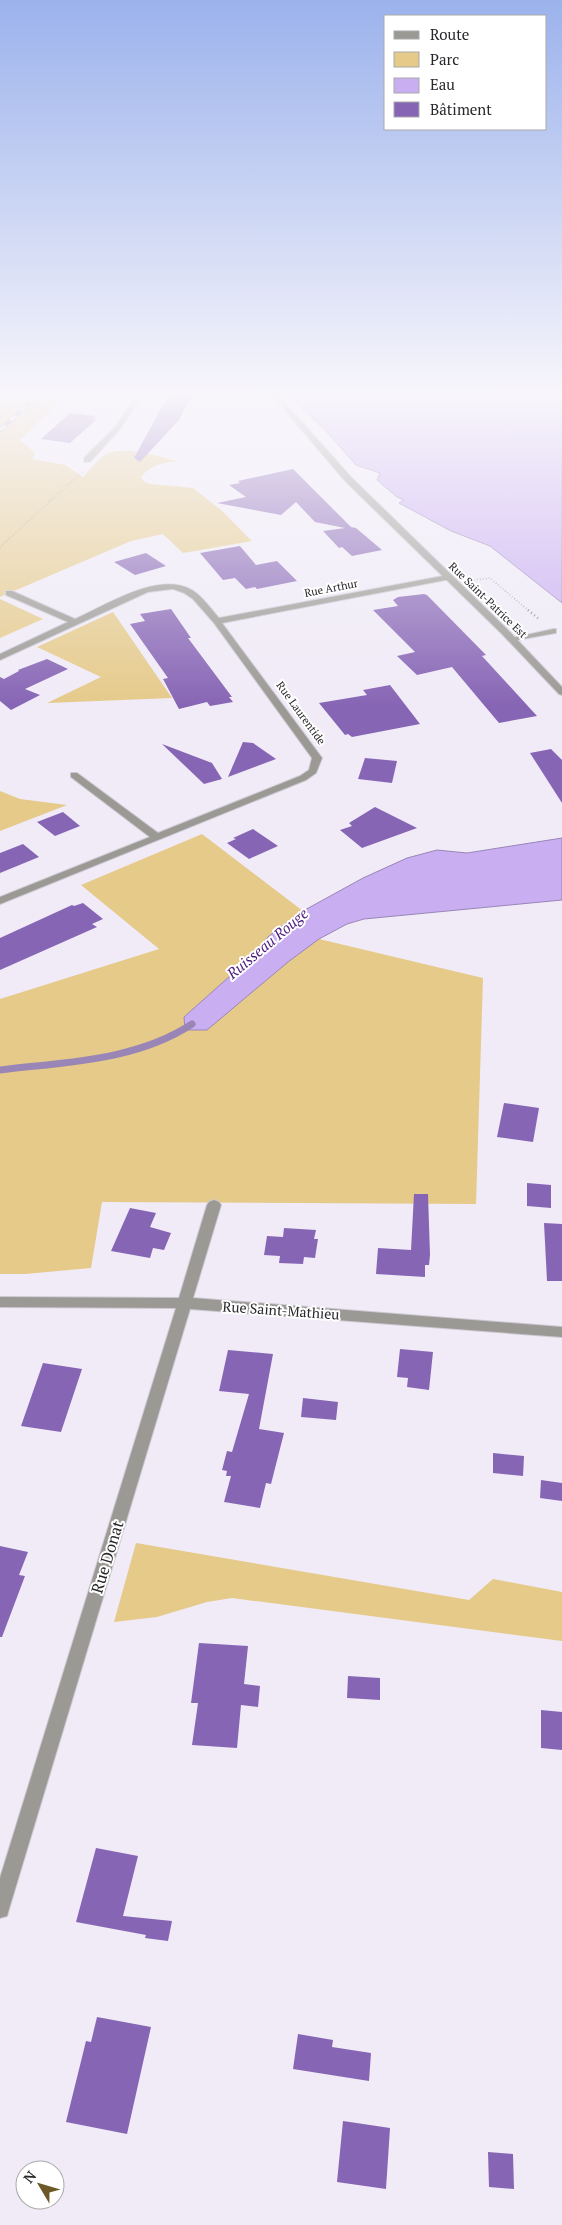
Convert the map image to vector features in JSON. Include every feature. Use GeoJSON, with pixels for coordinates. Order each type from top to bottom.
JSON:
{"type":"FeatureCollection","features":[{"type":"Feature","properties":{"kind":"street","name":"Rue Saint-Patrice Est"},"geometry":{"type":"LineString","coordinates":[[367,498],[512,639],[562,692]]}},
{"type":"Feature","properties":{"kind":"street","name":"Rue Arthur"},"geometry":{"type":"LineString","coordinates":[[217,621],[448,577]]}},
{"type":"Feature","properties":{"kind":"street","name":"Rue Laurentide"},"geometry":{"type":"LineString","coordinates":[[0,657],[145,590],[166,587],[181,589],[193,594],[217,621],[316,754],[317,762],[313,771],[303,778],[0,901]]}},
{"type":"Feature","properties":{"kind":"street"},"geometry":{"type":"LineString","coordinates":[[9,593],[75,622]]}},
{"type":"Feature","properties":{"kind":"street"},"geometry":{"type":"LineString","coordinates":[[74,775],[158,837]]}},
{"type":"Feature","properties":{"kind":"street","name":"Rue Donat"},"geometry":{"type":"LineString","coordinates":[[0,1909],[214,1205]]}},
{"type":"Feature","properties":{"kind":"street","name":"Rue Saint-Mathieu"},"geometry":{"type":"LineString","coordinates":[[0,1302],[185,1303],[562,1332]]}},
{"type":"Feature","properties":{"kind":"lane"},"geometry":{"type":"LineString","coordinates":[[512,639],[553,631]]}},
{"type":"Feature","properties":{"kind":"path"},"geometry":{"type":"LineString","coordinates":[[0,547],[56,498]]}},
{"type":"Feature","properties":{"kind":"path"},"geometry":{"type":"LineString","coordinates":[[490,578],[553,631]]}},
{"type":"Feature","properties":{"kind":"green space"},"geometry":{"type":"Polygon","coordinates":[[[0,498],[205,498],[222,511],[252,541],[183,553],[163,534],[131,541],[0,597],[0,498]]]}},
{"type":"Feature","properties":{"kind":"green space"},"geometry":{"type":"Polygon","coordinates":[[[0,599],[43,619],[0,638],[0,599]]]}},
{"type":"Feature","properties":{"kind":"green space"},"geometry":{"type":"Polygon","coordinates":[[[113,612],[172,698],[47,703],[101,677],[37,647],[113,612]]]}},
{"type":"Feature","properties":{"kind":"green space"},"geometry":{"type":"Polygon","coordinates":[[[0,791],[20,799],[67,805],[0,831],[0,791]]]}},
{"type":"Feature","properties":{"kind":"green space"},"geometry":{"type":"Polygon","coordinates":[[[202,834],[303,911],[268,937],[249,959],[184,1017],[185,1030],[319,939],[483,978],[476,1204],[102,1202],[91,1268],[25,1274],[0,1274],[0,999],[159,949],[81,885],[202,834]]]}},
{"type":"Feature","properties":{"kind":"green space"},"geometry":{"type":"Polygon","coordinates":[[[136,1543],[469,1600],[493,1579],[562,1592],[562,1641],[232,1598],[207,1602],[157,1617],[114,1622],[136,1543]]]}},
{"type":"Feature","properties":{"kind":"water"},"geometry":{"type":"Polygon","coordinates":[[[399,498],[562,498],[562,603],[490,546],[451,531],[399,503],[404,500],[399,498]]]}},
{"type":"Feature","properties":{"kind":"water"},"geometry":{"type":"Polygon","coordinates":[[[562,838],[562,900],[364,919],[347,924],[319,939],[288,962],[207,1030],[185,1030],[184,1017],[249,959],[268,937],[303,911],[363,878],[407,858],[437,850],[467,853],[562,838]]]}},
{"type":"Feature","properties":{"kind":"building"},"geometry":{"type":"Polygon","coordinates":[[[242,498],[322,498],[351,527],[356,528],[382,550],[352,556],[342,547],[339,548],[323,531],[345,528],[315,522],[296,502],[281,515],[217,503],[242,498]]]}},
{"type":"Feature","properties":{"kind":"building"},"geometry":{"type":"Polygon","coordinates":[[[240,546],[256,565],[277,561],[297,581],[257,589],[255,587],[246,589],[235,578],[223,580],[200,553],[240,546]]]}},
{"type":"Feature","properties":{"kind":"building"},"geometry":{"type":"Polygon","coordinates":[[[146,553],[166,566],[135,575],[114,562],[146,553]]]}},
{"type":"Feature","properties":{"kind":"building"},"geometry":{"type":"Polygon","coordinates":[[[424,594],[486,655],[482,656],[537,716],[499,723],[452,667],[417,675],[397,656],[415,652],[373,610],[398,606],[393,600],[398,597],[424,594]]]}},
{"type":"Feature","properties":{"kind":"building"},"geometry":{"type":"Polygon","coordinates":[[[171,609],[191,638],[188,638],[232,697],[229,697],[233,702],[210,706],[207,702],[179,709],[163,679],[168,678],[130,624],[145,621],[140,614],[171,609]]]}},
{"type":"Feature","properties":{"kind":"building"},"geometry":{"type":"Polygon","coordinates":[[[47,659],[68,669],[25,689],[40,695],[11,710],[0,701],[0,677],[4,679],[18,670],[47,659]]]}},
{"type":"Feature","properties":{"kind":"building"},"geometry":{"type":"Polygon","coordinates":[[[390,685],[420,724],[352,737],[348,734],[345,735],[319,703],[367,695],[363,690],[390,685]]]}},
{"type":"Feature","properties":{"kind":"building"},"geometry":{"type":"Polygon","coordinates":[[[243,742],[253,743],[276,759],[228,777],[243,742]]]}},
{"type":"Feature","properties":{"kind":"building"},"geometry":{"type":"Polygon","coordinates":[[[162,744],[212,763],[222,779],[204,784],[162,744]]]}},
{"type":"Feature","properties":{"kind":"building"},"geometry":{"type":"Polygon","coordinates":[[[551,749],[562,760],[562,803],[530,753],[551,749]]]}},
{"type":"Feature","properties":{"kind":"building"},"geometry":{"type":"Polygon","coordinates":[[[365,758],[397,761],[392,783],[358,779],[365,758]]]}},
{"type":"Feature","properties":{"kind":"building"},"geometry":{"type":"Polygon","coordinates":[[[375,807],[417,828],[362,848],[340,830],[352,826],[349,823],[375,807]]]}},
{"type":"Feature","properties":{"kind":"building"},"geometry":{"type":"Polygon","coordinates":[[[63,812],[80,826],[55,836],[37,822],[63,812]]]}},
{"type":"Feature","properties":{"kind":"building"},"geometry":{"type":"Polygon","coordinates":[[[253,829],[278,846],[249,859],[227,843],[236,839],[233,838],[253,829]]]}},
{"type":"Feature","properties":{"kind":"building"},"geometry":{"type":"Polygon","coordinates":[[[23,844],[39,857],[0,873],[0,853],[23,844]]]}},
{"type":"Feature","properties":{"kind":"building"},"geometry":{"type":"Polygon","coordinates":[[[83,903],[103,919],[92,924],[97,927],[0,970],[0,938],[72,905],[83,903]]]}},
{"type":"Feature","properties":{"kind":"building"},"geometry":{"type":"Polygon","coordinates":[[[504,1103],[539,1108],[533,1142],[497,1137],[504,1103]]]}},
{"type":"Feature","properties":{"kind":"building"},"geometry":{"type":"Polygon","coordinates":[[[527,1183],[551,1185],[551,1208],[527,1206],[527,1183]]]}},
{"type":"Feature","properties":{"kind":"building"},"geometry":{"type":"Polygon","coordinates":[[[414,1194],[428,1194],[430,1255],[429,1265],[425,1265],[425,1277],[376,1274],[378,1248],[411,1250],[414,1194]]]}},
{"type":"Feature","properties":{"kind":"building"},"geometry":{"type":"Polygon","coordinates":[[[130,1208],[156,1213],[150,1227],[171,1233],[164,1250],[153,1248],[150,1258],[111,1251],[130,1208]]]}},
{"type":"Feature","properties":{"kind":"building"},"geometry":{"type":"Polygon","coordinates":[[[544,1223],[562,1224],[562,1281],[547,1281],[544,1223]]]}},
{"type":"Feature","properties":{"kind":"building"},"geometry":{"type":"Polygon","coordinates":[[[284,1228],[316,1230],[314,1239],[318,1239],[315,1258],[304,1257],[303,1264],[279,1263],[280,1256],[264,1255],[267,1236],[283,1237],[284,1228]]]}},
{"type":"Feature","properties":{"kind":"building"},"geometry":{"type":"Polygon","coordinates":[[[400,1349],[433,1352],[429,1390],[407,1387],[408,1378],[397,1377],[400,1349]]]}},
{"type":"Feature","properties":{"kind":"building"},"geometry":{"type":"Polygon","coordinates":[[[228,1350],[273,1354],[259,1429],[284,1433],[271,1484],[266,1483],[260,1508],[224,1502],[231,1476],[226,1476],[227,1471],[222,1470],[227,1451],[232,1452],[249,1394],[219,1391],[228,1350]]]}},
{"type":"Feature","properties":{"kind":"building"},"geometry":{"type":"Polygon","coordinates":[[[43,1363],[82,1369],[61,1432],[21,1426],[43,1363]]]}},
{"type":"Feature","properties":{"kind":"building"},"geometry":{"type":"Polygon","coordinates":[[[303,1398],[338,1402],[336,1420],[301,1417],[303,1398]]]}},
{"type":"Feature","properties":{"kind":"building"},"geometry":{"type":"Polygon","coordinates":[[[493,1453],[524,1456],[523,1476],[493,1473],[493,1453]]]}},
{"type":"Feature","properties":{"kind":"building"},"geometry":{"type":"Polygon","coordinates":[[[541,1480],[562,1483],[562,1501],[540,1498],[541,1480]]]}},
{"type":"Feature","properties":{"kind":"building"},"geometry":{"type":"Polygon","coordinates":[[[0,1546],[28,1552],[19,1575],[25,1576],[2,1637],[0,1637],[0,1546]]]}},
{"type":"Feature","properties":{"kind":"building"},"geometry":{"type":"Polygon","coordinates":[[[199,1643],[248,1646],[244,1684],[260,1686],[258,1707],[241,1705],[237,1748],[192,1745],[198,1703],[191,1703],[199,1643]]]}},
{"type":"Feature","properties":{"kind":"building"},"geometry":{"type":"Polygon","coordinates":[[[348,1676],[380,1678],[380,1700],[347,1698],[348,1676]]]}},
{"type":"Feature","properties":{"kind":"building"},"geometry":{"type":"Polygon","coordinates":[[[541,1710],[562,1712],[562,1750],[541,1748],[541,1710]]]}},
{"type":"Feature","properties":{"kind":"building"},"geometry":{"type":"Polygon","coordinates":[[[96,1848],[138,1856],[123,1916],[172,1921],[168,1941],[145,1938],[146,1935],[76,1922],[96,1848]]]}},
{"type":"Feature","properties":{"kind":"building"},"geometry":{"type":"Polygon","coordinates":[[[97,2017],[151,2027],[127,2134],[66,2122],[86,2041],[91,2042],[97,2017]]]}},
{"type":"Feature","properties":{"kind":"building"},"geometry":{"type":"Polygon","coordinates":[[[298,2034],[333,2040],[332,2047],[371,2053],[369,2081],[293,2069],[298,2034]]]}},
{"type":"Feature","properties":{"kind":"building"},"geometry":{"type":"Polygon","coordinates":[[[343,2121],[390,2128],[386,2189],[337,2182],[343,2121]]]}},
{"type":"Feature","properties":{"kind":"building"},"geometry":{"type":"Polygon","coordinates":[[[488,2152],[513,2154],[514,2189],[489,2187],[488,2152]]]}},
{"type":"Feature","properties":{"kind":"waterway","name":"Ruisseau Rouge"},"geometry":{"type":"LineString","coordinates":[[0,1070],[75,1062],[124,1053],[148,1046],[192,1024]]}}]}
